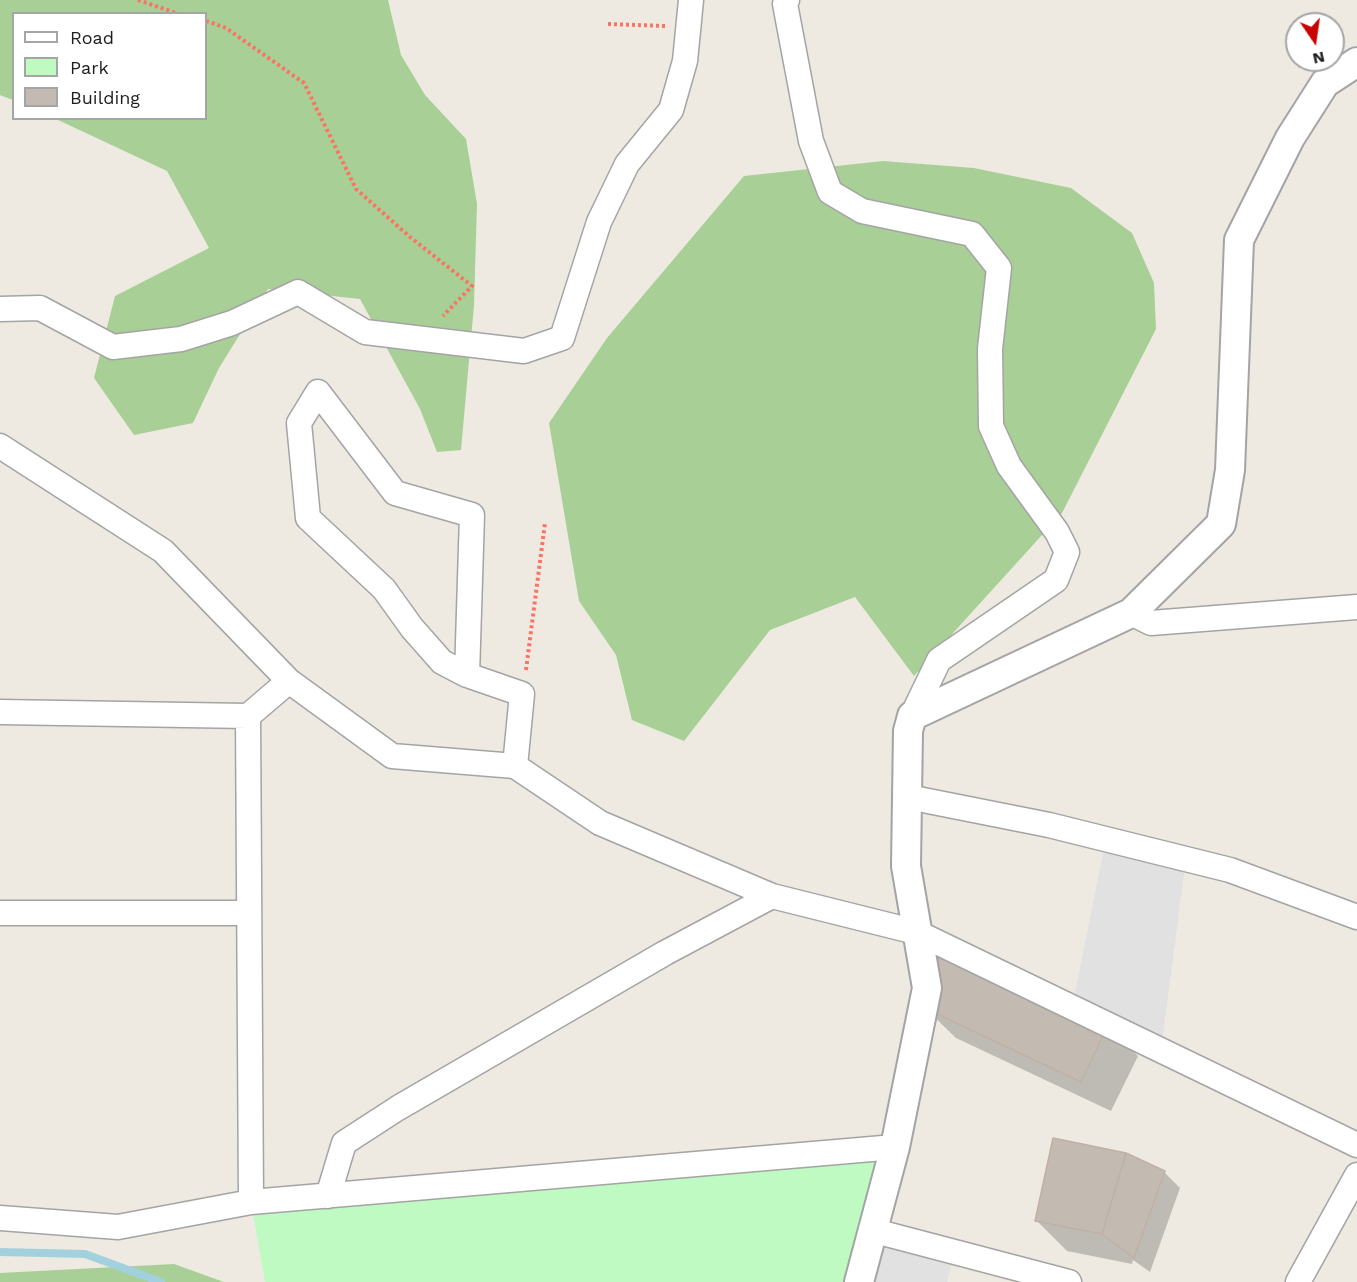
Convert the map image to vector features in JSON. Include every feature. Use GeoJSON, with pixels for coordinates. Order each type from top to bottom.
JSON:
{"type":"FeatureCollection","features":[{"type":"Feature","properties":{"kind":"street"},"geometry":{"type":"LineString","coordinates":[[0,309],[40,308],[113,347],[181,339],[232,323],[298,292],[365,332],[524,351],[562,338],[599,222],[627,164],[671,110],[685,62],[687,27],[692,0]]}},
{"type":"Feature","properties":{"kind":"street"},"geometry":{"type":"LineString","coordinates":[[787,0],[785,4],[811,141],[830,192],[862,211],[972,234],[999,268],[990,349],[991,426],[1009,466],[1057,532],[1067,552],[1056,580],[939,660],[912,716],[908,731],[906,866],[927,988],[895,1147],[871,1230],[859,1282]]}},
{"type":"Feature","properties":{"kind":"street"},"geometry":{"type":"LineString","coordinates":[[912,716],[1131,614],[1221,524],[1230,470],[1239,240],[1290,138],[1325,83],[1357,62]]}},
{"type":"Feature","properties":{"kind":"street"},"geometry":{"type":"LineString","coordinates":[[467,675],[472,515],[395,493],[318,392],[299,423],[308,518],[384,589],[412,628],[442,662],[467,675],[522,694],[515,766]]}},
{"type":"Feature","properties":{"kind":"street"},"geometry":{"type":"LineString","coordinates":[[0,446],[164,551],[289,681],[392,756],[515,766],[600,823],[772,896],[916,932],[1357,1145]]}},
{"type":"Feature","properties":{"kind":"street"},"geometry":{"type":"LineString","coordinates":[[1131,614],[1151,623],[1357,607]]}},
{"type":"Feature","properties":{"kind":"street"},"geometry":{"type":"LineString","coordinates":[[0,712],[248,716],[289,681]]}},
{"type":"Feature","properties":{"kind":"street"},"geometry":{"type":"LineString","coordinates":[[248,716],[251,1202]]}},
{"type":"Feature","properties":{"kind":"street"},"geometry":{"type":"LineString","coordinates":[[908,797],[1049,825],[1230,870],[1357,917]]}},
{"type":"Feature","properties":{"kind":"street"},"geometry":{"type":"LineString","coordinates":[[328,1196],[344,1143],[398,1108],[665,952],[772,896]]}},
{"type":"Feature","properties":{"kind":"street"},"geometry":{"type":"LineString","coordinates":[[0,913],[249,914]]}},
{"type":"Feature","properties":{"kind":"street"},"geometry":{"type":"LineString","coordinates":[[0,1218],[118,1227],[251,1202],[895,1147]]}},
{"type":"Feature","properties":{"kind":"street"},"geometry":{"type":"LineString","coordinates":[[1298,1282],[1357,1175]]}},
{"type":"Feature","properties":{"kind":"street"},"geometry":{"type":"LineString","coordinates":[[871,1230],[1069,1282]]}},
{"type":"Feature","properties":{"kind":"path"},"geometry":{"type":"LineString","coordinates":[[138,0],[173,12]]}},
{"type":"Feature","properties":{"kind":"path"},"geometry":{"type":"LineString","coordinates":[[207,21],[226,28],[304,83],[356,189],[410,237],[472,286],[420,340]]}},
{"type":"Feature","properties":{"kind":"path"},"geometry":{"type":"LineString","coordinates":[[608,24],[687,27]]}},
{"type":"Feature","properties":{"kind":"path"},"geometry":{"type":"LineString","coordinates":[[522,694],[545,523]]}},
{"type":"Feature","properties":{"kind":"green space"},"geometry":{"type":"Polygon","coordinates":[[[0,0],[388,0],[401,55],[425,95],[466,139],[477,204],[474,305],[461,450],[437,452],[420,409],[360,299],[268,289],[219,368],[193,423],[134,435],[94,378],[115,296],[209,248],[167,171],[58,120],[207,120],[207,12],[12,12],[12,100],[0,95],[0,0]]]}},
{"type":"Feature","properties":{"kind":"green space"},"geometry":{"type":"Polygon","coordinates":[[[883,161],[974,168],[1071,188],[1132,233],[1154,283],[1156,329],[1062,513],[914,676],[855,597],[770,630],[684,741],[632,720],[616,655],[579,601],[549,423],[607,338],[744,176],[883,161]]]}},
{"type":"Feature","properties":{"kind":"green space"},"geometry":{"type":"Polygon","coordinates":[[[895,1147],[863,1282],[265,1282],[251,1202],[895,1147]]]}},
{"type":"Feature","properties":{"kind":"green space"},"geometry":{"type":"Polygon","coordinates":[[[174,1264],[224,1282],[0,1282],[0,1273],[174,1264]]]}},
{"type":"Feature","properties":{"kind":"shaded area"},"geometry":{"type":"Polygon","coordinates":[[[1106,839],[1186,859],[1161,1050],[1072,1007],[1106,839]]]}},
{"type":"Feature","properties":{"kind":"shaded area"},"geometry":{"type":"Polygon","coordinates":[[[871,1230],[955,1253],[947,1282],[859,1282],[871,1230]]]}},
{"type":"Feature","properties":{"kind":"building"},"geometry":{"type":"Polygon","coordinates":[[[942,945],[1108,1025],[1081,1082],[924,1008],[942,945]]]}},
{"type":"Feature","properties":{"kind":"building"},"geometry":{"type":"Polygon","coordinates":[[[1053,1138],[1126,1153],[1102,1234],[1035,1221],[1053,1138]]]}},
{"type":"Feature","properties":{"kind":"building"},"geometry":{"type":"Polygon","coordinates":[[[1126,1153],[1165,1171],[1134,1258],[1102,1234],[1126,1153]]]}},
{"type":"Feature","properties":{"kind":"waterway"},"geometry":{"type":"LineString","coordinates":[[0,1252],[85,1254],[161,1282]]}}]}
